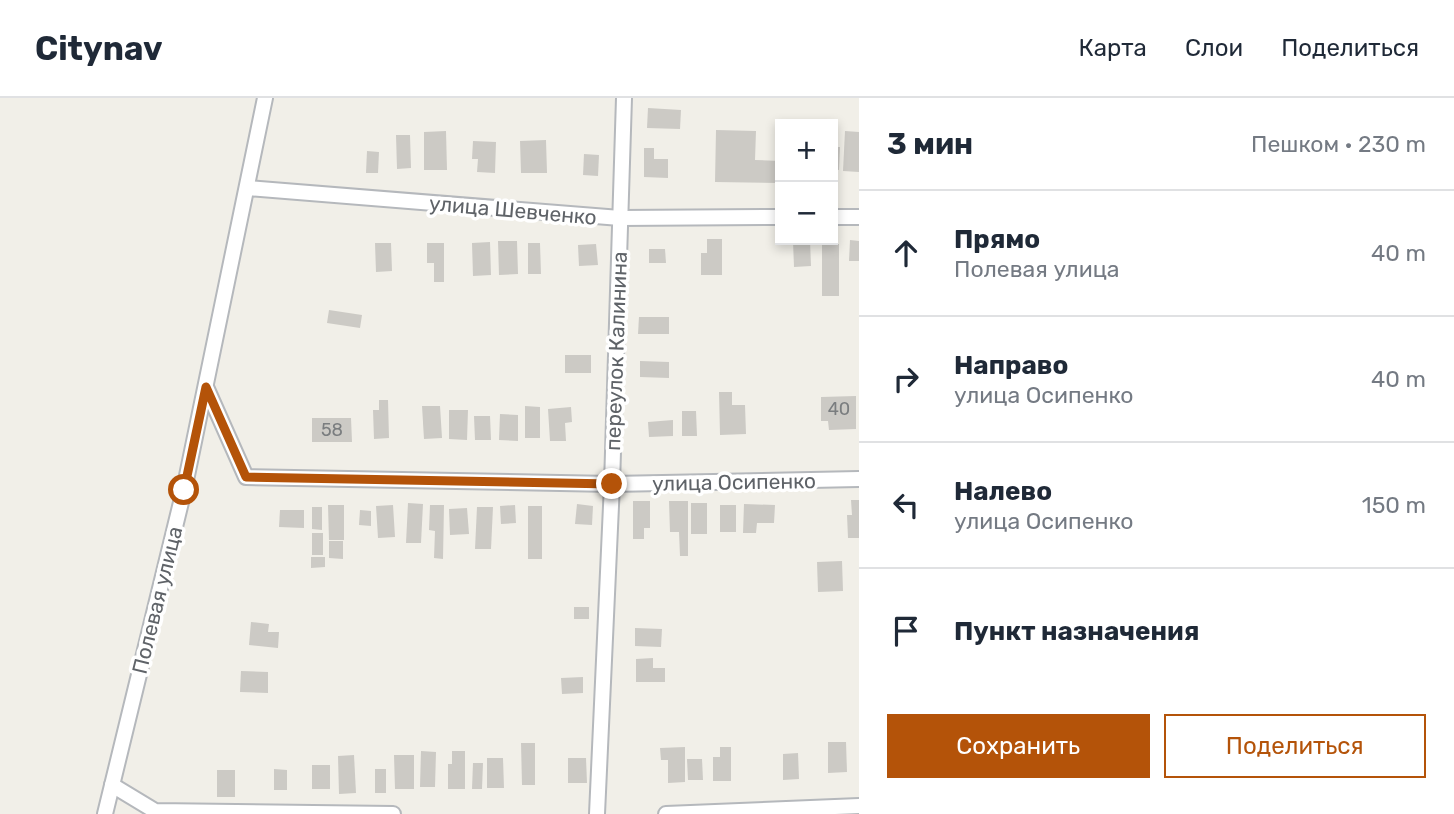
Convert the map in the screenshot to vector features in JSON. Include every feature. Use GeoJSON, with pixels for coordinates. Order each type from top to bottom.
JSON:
{"type":"FeatureCollection","features":[{"type":"Feature","properties":{"kind":"street","name":"Полевая улица"},"geometry":{"type":"LineString","coordinates":[[104,814],[184,490],[265,98]]}},
{"type":"Feature","properties":{"kind":"street","name":"переулок Калинина"},"geometry":{"type":"LineString","coordinates":[[597,814],[612,484],[624,98]]}},
{"type":"Feature","properties":{"kind":"street","name":"улица Шевченко"},"geometry":{"type":"LineString","coordinates":[[247,188],[620,218],[775,217]]}},
{"type":"Feature","properties":{"kind":"street"},"geometry":{"type":"LineString","coordinates":[[838,217],[859,216]]}},
{"type":"Feature","properties":{"kind":"street","name":"улица Осипенко"},"geometry":{"type":"LineString","coordinates":[[206,387],[246,477],[612,484],[859,479]]}},
{"type":"Feature","properties":{"kind":"street"},"geometry":{"type":"LineString","coordinates":[[112,785],[155,811],[393,814]]}},
{"type":"Feature","properties":{"kind":"street"},"geometry":{"type":"LineString","coordinates":[[666,814],[859,806]]}},
{"type":"Feature","properties":{"kind":"building"},"geometry":{"type":"Polygon","coordinates":[[[648,108],[681,110],[680,129],[647,128],[648,108]]]}},
{"type":"Feature","properties":{"kind":"building"},"geometry":{"type":"Polygon","coordinates":[[[716,130],[756,131],[755,160],[775,161],[775,183],[715,182],[716,130]]]}},
{"type":"Feature","properties":{"kind":"building"},"geometry":{"type":"Polygon","coordinates":[[[446,131],[447,170],[424,170],[424,132],[446,131]]]}},
{"type":"Feature","properties":{"kind":"building"},"geometry":{"type":"Polygon","coordinates":[[[845,131],[859,132],[859,172],[843,171],[845,131]]]}},
{"type":"Feature","properties":{"kind":"building"},"geometry":{"type":"Polygon","coordinates":[[[396,135],[410,135],[411,168],[397,169],[396,135]]]}},
{"type":"Feature","properties":{"kind":"building"},"geometry":{"type":"Polygon","coordinates":[[[546,140],[547,173],[521,173],[520,141],[546,140]]]}},
{"type":"Feature","properties":{"kind":"building"},"geometry":{"type":"Polygon","coordinates":[[[473,141],[496,142],[495,173],[477,172],[478,159],[472,159],[473,141]]]}},
{"type":"Feature","properties":{"kind":"building"},"geometry":{"type":"Polygon","coordinates":[[[838,147],[840,147],[839,170],[838,147]]]}},
{"type":"Feature","properties":{"kind":"building"},"geometry":{"type":"Polygon","coordinates":[[[644,148],[654,148],[654,159],[668,159],[668,178],[644,177],[644,148]]]}},
{"type":"Feature","properties":{"kind":"building"},"geometry":{"type":"Polygon","coordinates":[[[367,151],[379,152],[378,173],[366,173],[367,151]]]}},
{"type":"Feature","properties":{"kind":"building"},"geometry":{"type":"Polygon","coordinates":[[[584,154],[599,155],[598,176],[583,175],[584,154]]]}},
{"type":"Feature","properties":{"kind":"building"},"geometry":{"type":"Polygon","coordinates":[[[707,239],[722,239],[722,275],[701,275],[701,253],[707,253],[707,239]]]}},
{"type":"Feature","properties":{"kind":"building"},"geometry":{"type":"Polygon","coordinates":[[[850,240],[859,241],[859,261],[849,261],[850,240]]]}},
{"type":"Feature","properties":{"kind":"building"},"geometry":{"type":"Polygon","coordinates":[[[498,241],[517,241],[518,274],[499,275],[498,241]]]}},
{"type":"Feature","properties":{"kind":"building"},"geometry":{"type":"Polygon","coordinates":[[[490,242],[491,275],[473,276],[472,243],[490,242]]]}},
{"type":"Feature","properties":{"kind":"building"},"geometry":{"type":"Polygon","coordinates":[[[375,243],[391,243],[392,271],[376,272],[375,243]]]}},
{"type":"Feature","properties":{"kind":"building"},"geometry":{"type":"Polygon","coordinates":[[[427,243],[444,243],[444,282],[434,282],[434,263],[427,263],[427,243]]]}},
{"type":"Feature","properties":{"kind":"building"},"geometry":{"type":"Polygon","coordinates":[[[528,243],[540,243],[541,274],[528,274],[528,243]]]}},
{"type":"Feature","properties":{"kind":"building"},"geometry":{"type":"Polygon","coordinates":[[[596,244],[598,265],[579,266],[578,245],[596,244]]]}},
{"type":"Feature","properties":{"kind":"building"},"geometry":{"type":"Polygon","coordinates":[[[839,244],[839,296],[822,296],[822,245],[839,244]]]}},
{"type":"Feature","properties":{"kind":"building"},"geometry":{"type":"Polygon","coordinates":[[[793,245],[810,245],[811,266],[794,267],[793,245]]]}},
{"type":"Feature","properties":{"kind":"building"},"geometry":{"type":"Polygon","coordinates":[[[649,249],[665,249],[666,263],[649,263],[649,249]]]}},
{"type":"Feature","properties":{"kind":"building"},"geometry":{"type":"Polygon","coordinates":[[[329,310],[362,315],[360,328],[327,323],[329,310]]]}},
{"type":"Feature","properties":{"kind":"building"},"geometry":{"type":"Polygon","coordinates":[[[639,317],[669,317],[669,334],[638,334],[639,317]]]}},
{"type":"Feature","properties":{"kind":"building"},"geometry":{"type":"Polygon","coordinates":[[[565,355],[591,355],[591,373],[565,373],[565,355]]]}},
{"type":"Feature","properties":{"kind":"building"},"geometry":{"type":"Polygon","coordinates":[[[640,361],[669,362],[669,378],[640,377],[640,361]]]}},
{"type":"Feature","properties":{"kind":"building"},"geometry":{"type":"Polygon","coordinates":[[[719,392],[732,392],[732,405],[745,405],[746,434],[720,435],[719,392]]]}},
{"type":"Feature","properties":{"kind":"building"},"geometry":{"type":"Polygon","coordinates":[[[856,396],[856,429],[829,430],[828,421],[821,421],[821,397],[856,396]]]}},
{"type":"Feature","properties":{"kind":"building"},"geometry":{"type":"Polygon","coordinates":[[[379,400],[388,400],[389,438],[374,439],[373,410],[379,410],[379,400]]]}},
{"type":"Feature","properties":{"kind":"building"},"geometry":{"type":"Polygon","coordinates":[[[422,406],[440,406],[442,438],[424,439],[422,406]]]}},
{"type":"Feature","properties":{"kind":"building"},"geometry":{"type":"Polygon","coordinates":[[[525,406],[540,407],[540,438],[525,438],[525,406]]]}},
{"type":"Feature","properties":{"kind":"building"},"geometry":{"type":"Polygon","coordinates":[[[571,407],[572,422],[565,423],[566,441],[550,441],[548,409],[571,407]]]}},
{"type":"Feature","properties":{"kind":"building"},"geometry":{"type":"Polygon","coordinates":[[[449,410],[468,410],[467,440],[449,439],[449,410]]]}},
{"type":"Feature","properties":{"kind":"building"},"geometry":{"type":"Polygon","coordinates":[[[682,411],[696,411],[697,436],[682,436],[682,411]]]}},
{"type":"Feature","properties":{"kind":"building"},"geometry":{"type":"Polygon","coordinates":[[[500,414],[518,415],[518,441],[499,440],[500,414]]]}},
{"type":"Feature","properties":{"kind":"building"},"geometry":{"type":"Polygon","coordinates":[[[474,416],[490,416],[491,440],[475,440],[474,416]]]}},
{"type":"Feature","properties":{"kind":"building"},"geometry":{"type":"Polygon","coordinates":[[[312,418],[351,418],[352,442],[312,442],[312,418]]]}},
{"type":"Feature","properties":{"kind":"building"},"geometry":{"type":"Polygon","coordinates":[[[673,420],[673,436],[649,437],[648,422],[673,420]]]}},
{"type":"Feature","properties":{"kind":"building"},"geometry":{"type":"Polygon","coordinates":[[[851,500],[859,500],[859,538],[848,538],[847,515],[852,515],[851,500]]]}},
{"type":"Feature","properties":{"kind":"building"},"geometry":{"type":"Polygon","coordinates":[[[633,501],[650,501],[650,528],[644,528],[644,539],[633,539],[633,501]]]}},
{"type":"Feature","properties":{"kind":"building"},"geometry":{"type":"Polygon","coordinates":[[[669,501],[688,501],[688,556],[680,556],[679,532],[670,532],[669,501]]]}},
{"type":"Feature","properties":{"kind":"building"},"geometry":{"type":"Polygon","coordinates":[[[408,503],[423,504],[421,543],[406,543],[408,503]]]}},
{"type":"Feature","properties":{"kind":"building"},"geometry":{"type":"Polygon","coordinates":[[[691,503],[707,503],[707,534],[691,534],[691,503]]]}},
{"type":"Feature","properties":{"kind":"building"},"geometry":{"type":"Polygon","coordinates":[[[577,504],[593,506],[592,525],[575,524],[577,504]]]}},
{"type":"Feature","properties":{"kind":"building"},"geometry":{"type":"Polygon","coordinates":[[[744,504],[775,505],[774,523],[757,523],[756,533],[743,533],[744,504]]]}},
{"type":"Feature","properties":{"kind":"building"},"geometry":{"type":"Polygon","coordinates":[[[328,505],[344,505],[344,540],[329,540],[328,505]]]}},
{"type":"Feature","properties":{"kind":"building"},"geometry":{"type":"Polygon","coordinates":[[[393,505],[395,537],[378,538],[376,506],[393,505]]]}},
{"type":"Feature","properties":{"kind":"building"},"geometry":{"type":"Polygon","coordinates":[[[430,505],[444,505],[443,559],[434,558],[435,531],[429,530],[430,505]]]}},
{"type":"Feature","properties":{"kind":"building"},"geometry":{"type":"Polygon","coordinates":[[[515,505],[516,523],[501,524],[500,506],[515,505]]]}},
{"type":"Feature","properties":{"kind":"building"},"geometry":{"type":"Polygon","coordinates":[[[720,505],[736,505],[736,532],[720,532],[720,505]]]}},
{"type":"Feature","properties":{"kind":"building"},"geometry":{"type":"Polygon","coordinates":[[[528,506],[542,506],[542,559],[528,559],[528,506]]]}},
{"type":"Feature","properties":{"kind":"building"},"geometry":{"type":"Polygon","coordinates":[[[312,507],[322,507],[322,530],[312,529],[312,507]]]}},
{"type":"Feature","properties":{"kind":"building"},"geometry":{"type":"Polygon","coordinates":[[[477,507],[493,507],[491,549],[475,549],[477,507]]]}},
{"type":"Feature","properties":{"kind":"building"},"geometry":{"type":"Polygon","coordinates":[[[467,508],[469,534],[450,535],[449,509],[467,508]]]}},
{"type":"Feature","properties":{"kind":"building"},"geometry":{"type":"Polygon","coordinates":[[[280,510],[304,510],[304,528],[279,527],[280,510]]]}},
{"type":"Feature","properties":{"kind":"building"},"geometry":{"type":"Polygon","coordinates":[[[360,510],[371,511],[371,526],[359,525],[360,510]]]}},
{"type":"Feature","properties":{"kind":"building"},"geometry":{"type":"Polygon","coordinates":[[[312,533],[323,533],[323,555],[312,555],[312,533]]]}},
{"type":"Feature","properties":{"kind":"building"},"geometry":{"type":"Polygon","coordinates":[[[329,541],[343,541],[343,559],[329,558],[329,541]]]}},
{"type":"Feature","properties":{"kind":"building"},"geometry":{"type":"Polygon","coordinates":[[[311,557],[325,557],[325,567],[311,568],[311,557]]]}},
{"type":"Feature","properties":{"kind":"building"},"geometry":{"type":"Polygon","coordinates":[[[842,561],[843,591],[818,592],[817,562],[842,561]]]}},
{"type":"Feature","properties":{"kind":"building"},"geometry":{"type":"Polygon","coordinates":[[[574,607],[589,607],[589,619],[574,619],[574,607]]]}},
{"type":"Feature","properties":{"kind":"building"},"geometry":{"type":"Polygon","coordinates":[[[251,622],[269,624],[268,632],[279,632],[278,648],[249,645],[251,622]]]}},
{"type":"Feature","properties":{"kind":"building"},"geometry":{"type":"Polygon","coordinates":[[[635,628],[662,629],[661,647],[635,646],[635,628]]]}},
{"type":"Feature","properties":{"kind":"building"},"geometry":{"type":"Polygon","coordinates":[[[653,658],[653,668],[665,668],[665,682],[636,682],[636,659],[653,658]]]}},
{"type":"Feature","properties":{"kind":"building"},"geometry":{"type":"Polygon","coordinates":[[[241,671],[268,672],[268,693],[240,692],[241,671]]]}},
{"type":"Feature","properties":{"kind":"building"},"geometry":{"type":"Polygon","coordinates":[[[583,677],[583,693],[562,694],[561,678],[583,677]]]}},
{"type":"Feature","properties":{"kind":"building"},"geometry":{"type":"Polygon","coordinates":[[[828,742],[846,742],[847,772],[828,773],[828,742]]]}},
{"type":"Feature","properties":{"kind":"building"},"geometry":{"type":"Polygon","coordinates":[[[521,743],[535,743],[535,785],[522,785],[521,743]]]}},
{"type":"Feature","properties":{"kind":"building"},"geometry":{"type":"Polygon","coordinates":[[[685,747],[685,782],[668,783],[668,760],[661,760],[660,748],[685,747]]]}},
{"type":"Feature","properties":{"kind":"building"},"geometry":{"type":"Polygon","coordinates":[[[720,747],[731,747],[731,781],[713,781],[713,757],[720,757],[720,747]]]}},
{"type":"Feature","properties":{"kind":"building"},"geometry":{"type":"Polygon","coordinates":[[[421,751],[436,752],[435,787],[420,787],[421,751]]]}},
{"type":"Feature","properties":{"kind":"building"},"geometry":{"type":"Polygon","coordinates":[[[452,751],[465,751],[465,789],[448,789],[448,764],[452,764],[452,751]]]}},
{"type":"Feature","properties":{"kind":"building"},"geometry":{"type":"Polygon","coordinates":[[[798,753],[799,779],[783,780],[783,754],[798,753]]]}},
{"type":"Feature","properties":{"kind":"building"},"geometry":{"type":"Polygon","coordinates":[[[354,755],[356,793],[339,794],[338,756],[354,755]]]}},
{"type":"Feature","properties":{"kind":"building"},"geometry":{"type":"Polygon","coordinates":[[[394,755],[414,755],[414,789],[395,789],[394,755]]]}},
{"type":"Feature","properties":{"kind":"building"},"geometry":{"type":"Polygon","coordinates":[[[487,758],[503,758],[504,788],[487,788],[487,758]]]}},
{"type":"Feature","properties":{"kind":"building"},"geometry":{"type":"Polygon","coordinates":[[[568,758],[586,758],[587,783],[568,783],[568,758]]]}},
{"type":"Feature","properties":{"kind":"building"},"geometry":{"type":"Polygon","coordinates":[[[687,759],[702,759],[703,780],[688,780],[687,759]]]}},
{"type":"Feature","properties":{"kind":"building"},"geometry":{"type":"Polygon","coordinates":[[[473,763],[483,763],[482,789],[472,789],[473,763]]]}},
{"type":"Feature","properties":{"kind":"building"},"geometry":{"type":"Polygon","coordinates":[[[312,765],[330,765],[330,789],[312,789],[312,765]]]}},
{"type":"Feature","properties":{"kind":"building"},"geometry":{"type":"Polygon","coordinates":[[[274,769],[287,770],[287,790],[274,790],[274,769]]]}},
{"type":"Feature","properties":{"kind":"building"},"geometry":{"type":"Polygon","coordinates":[[[375,769],[386,769],[386,793],[375,793],[375,769]]]}},
{"type":"Feature","properties":{"kind":"building"},"geometry":{"type":"Polygon","coordinates":[[[217,770],[235,770],[235,797],[217,797],[217,770]]]}},
{"type":"Feature","properties":{"kind":"route"},"geometry":{"type":"LineString","coordinates":[[184,490],[206,387],[246,477],[612,484]]}}]}
